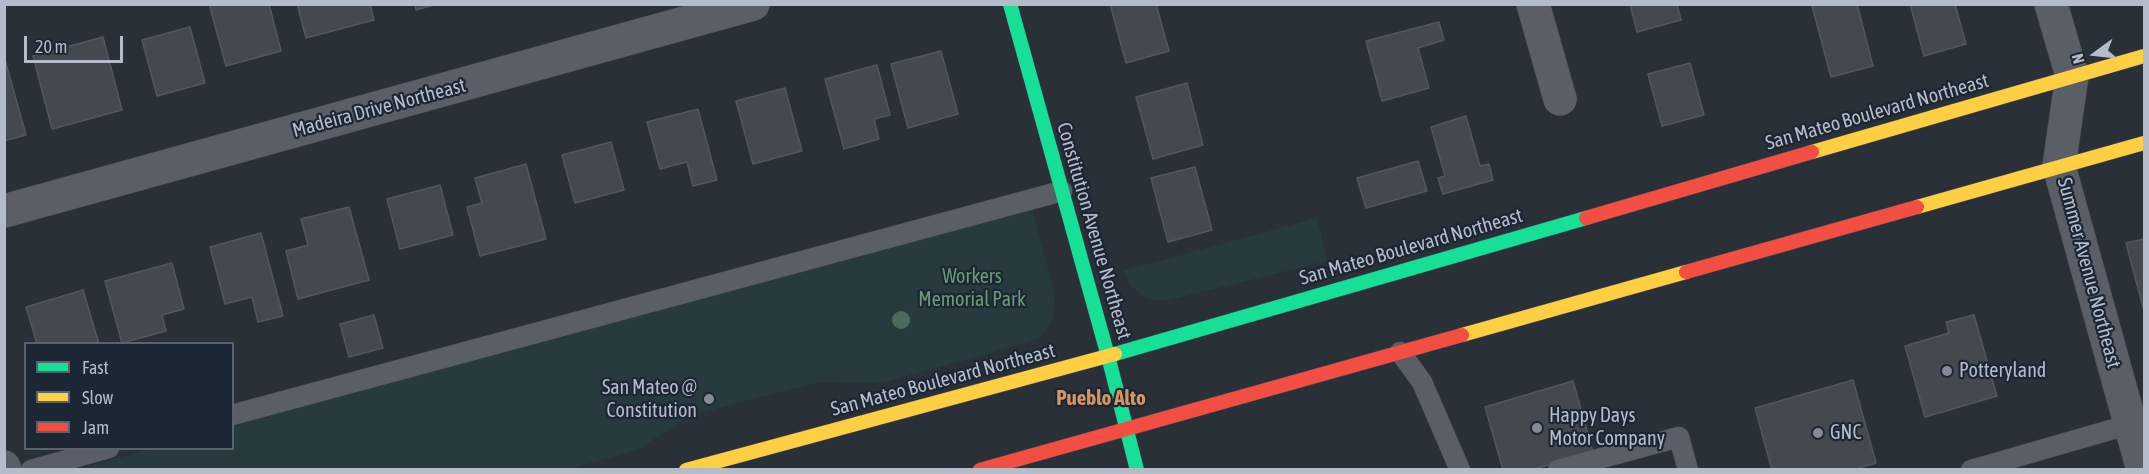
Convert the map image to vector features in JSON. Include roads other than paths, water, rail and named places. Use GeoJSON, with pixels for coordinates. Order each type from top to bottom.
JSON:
{"type":"FeatureCollection","features":[{"type":"Feature","properties":{"kind":"main road","name":"Constitution Avenue Northeast"},"geometry":{"type":"LineString","coordinates":[[1010,4],[1128,428],[1137,470]]}},
{"type":"Feature","properties":{"kind":"main road","name":"San Mateo Boulevard Northeast"},"geometry":{"type":"LineString","coordinates":[[686,470],[1108,356],[2145,56]]}},
{"type":"Feature","properties":{"kind":"main road"},"geometry":{"type":"LineString","coordinates":[[980,470],[2145,143]]}},
{"type":"Feature","properties":{"kind":"street","name":"Madeira Drive Northeast"},"geometry":{"type":"LineString","coordinates":[[4,211],[753,4]]}},
{"type":"Feature","properties":{"kind":"street"},"geometry":{"type":"LineString","coordinates":[[1533,4],[1560,99]]}},
{"type":"Feature","properties":{"kind":"street","name":"Summer Avenue Northeast"},"geometry":{"type":"LineString","coordinates":[[2051,4],[2072,76],[2060,166],[2137,422],[2143,470]]}},
{"type":"Feature","properties":{"kind":"lane"},"geometry":{"type":"LineString","coordinates":[[234,414],[1062,191]]}},
{"type":"Feature","properties":{"kind":"lane"},"geometry":{"type":"LineString","coordinates":[[1400,352],[1422,382],[1460,470]]}},
{"type":"Feature","properties":{"kind":"lane"},"geometry":{"type":"LineString","coordinates":[[1971,470],[2137,422]]}},
{"type":"Feature","properties":{"kind":"lane"},"geometry":{"type":"LineString","coordinates":[[1558,470],[1679,437],[1688,470]]}},
{"type":"Feature","properties":{"kind":"lane"},"geometry":{"type":"LineString","coordinates":[[31,470],[102,450]]}},
{"type":"Feature","properties":{"kind":"place","name":"Potteryland"},"geometry":{"type":"Point","coordinates":[1947,371]}},
{"type":"Feature","properties":{"kind":"place","name":"San Mateo @ Constitution"},"geometry":{"type":"Point","coordinates":[709,399]}},
{"type":"Feature","properties":{"kind":"place","name":"Happy Days Motor Company"},"geometry":{"type":"Point","coordinates":[1537,428]}},
{"type":"Feature","properties":{"kind":"place","name":"GNC"},"geometry":{"type":"Point","coordinates":[1818,433]}},
{"type":"Feature","properties":{"kind":"district","name":"Pueblo Alto"},"geometry":{"type":"Point","coordinates":[1101,398]}},
{"type":"Feature","properties":{"kind":"park label","name":"Workers Memorial Park"},"geometry":{"type":"Point","coordinates":[972,288]}}]}
